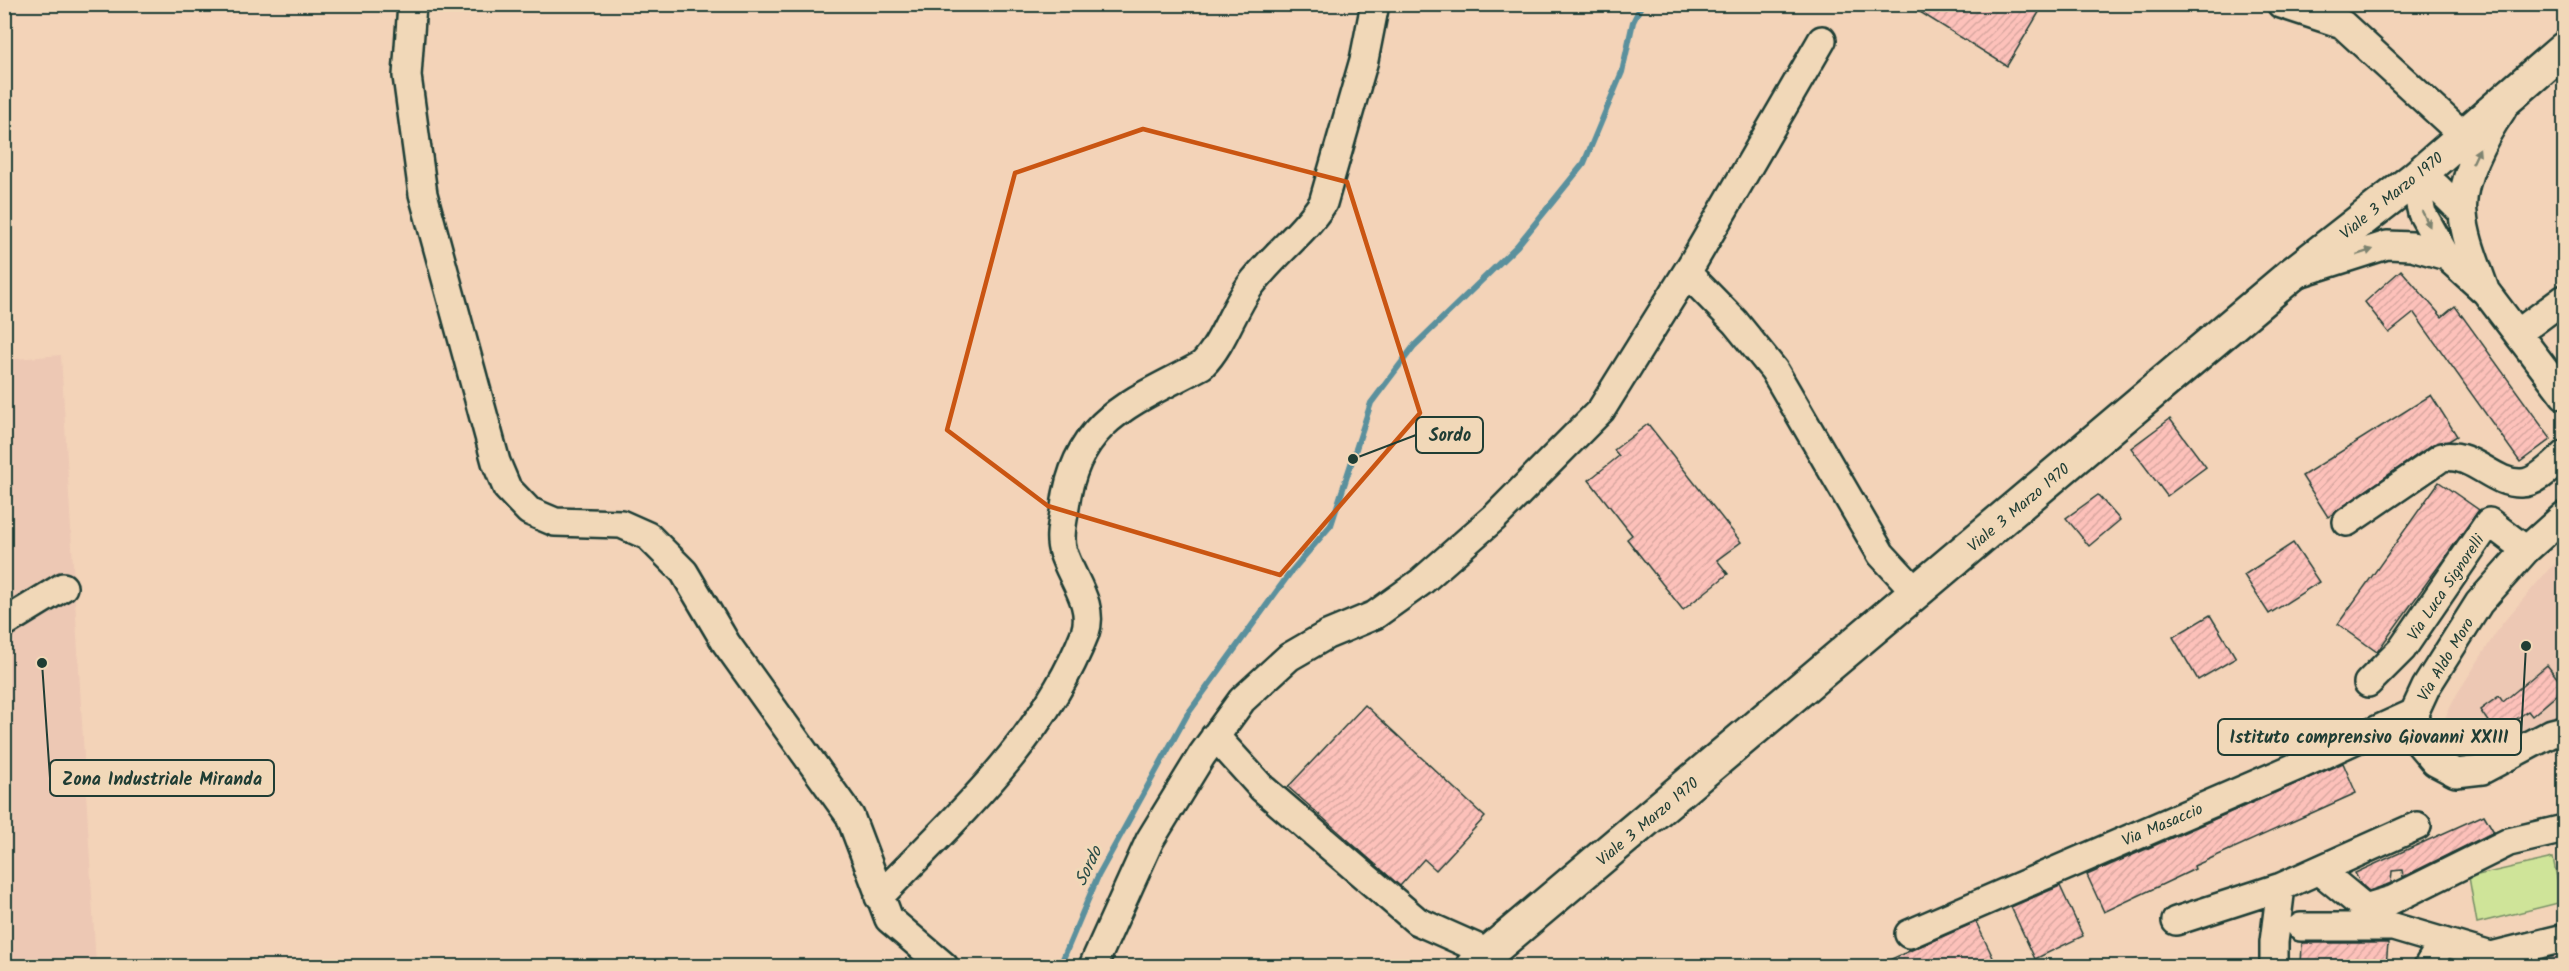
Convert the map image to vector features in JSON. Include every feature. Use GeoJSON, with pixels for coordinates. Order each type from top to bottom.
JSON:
{"type":"FeatureCollection","features":[{"type":"Feature","properties":{"kind":"main road","name":"Viale 3 Marzo 1970"},"geometry":{"type":"LineString","coordinates":[[1481,960],[2290,276],[2414,179],[2565,49]]}},
{"type":"Feature","properties":{"kind":"street"},"geometry":{"type":"LineString","coordinates":[[412,4],[407,76],[423,194],[496,462],[507,488],[529,511],[555,522],[621,524],[648,536],[684,572],[726,643],[850,816],[889,919],[944,966]]}},
{"type":"Feature","properties":{"kind":"street"},"geometry":{"type":"LineString","coordinates":[[879,897],[1002,769],[1048,705],[1085,632],[1089,616],[1062,550],[1067,489],[1075,463],[1086,441],[1116,411],[1202,364],[1211,356],[1236,306],[1250,285],[1314,217],[1323,203],[1364,60],[1375,4]]}},
{"type":"Feature","properties":{"kind":"street"},"geometry":{"type":"LineString","coordinates":[[2282,4],[2342,24],[2464,136]]}},
{"type":"Feature","properties":{"kind":"street"},"geometry":{"type":"LineString","coordinates":[[1093,966],[1150,840],[1215,736],[1242,699],[1289,657],[1327,635],[1375,615],[1421,582],[1496,516],[1601,410],[1687,273],[1822,40]]}},
{"type":"Feature","properties":{"kind":"street"},"geometry":{"type":"LineString","coordinates":[[2486,291],[2462,212],[2470,168],[2488,130],[2516,91]]}},
{"type":"Feature","properties":{"kind":"street"},"geometry":{"type":"LineString","coordinates":[[2414,179],[2436,187],[2462,212]]}},
{"type":"Feature","properties":{"kind":"street"},"geometry":{"type":"LineString","coordinates":[[2414,179],[2422,213],[2446,256],[2486,291],[2565,394]]}},
{"type":"Feature","properties":{"kind":"street"},"geometry":{"type":"LineString","coordinates":[[2290,276],[2387,245],[2412,246],[2446,256]]}},
{"type":"Feature","properties":{"kind":"street"},"geometry":{"type":"LineString","coordinates":[[1687,273],[1735,322],[1774,370],[1881,554],[1917,593]]}},
{"type":"Feature","properties":{"kind":"street"},"geometry":{"type":"LineString","coordinates":[[2518,333],[2565,298]]}},
{"type":"Feature","properties":{"kind":"street"},"geometry":{"type":"LineString","coordinates":[[2347,522],[2442,457],[2456,455],[2505,480],[2522,483],[2538,476],[2565,455]]}},
{"type":"Feature","properties":{"kind":"street","name":"Via Aldo Moro"},"geometry":{"type":"LineString","coordinates":[[2565,516],[2526,550],[2479,603],[2426,687],[2414,713],[2419,742],[2435,762],[2456,773],[2482,770],[2552,733],[2565,730]]}},
{"type":"Feature","properties":{"kind":"street","name":"Via Luca Signorelli"},"geometry":{"type":"LineString","coordinates":[[2368,683],[2402,649],[2489,522],[2526,550]]}},
{"type":"Feature","properties":{"kind":"street"},"geometry":{"type":"LineString","coordinates":[[4,623],[63,587]]}},
{"type":"Feature","properties":{"kind":"street","name":"Via Masaccio"},"geometry":{"type":"LineString","coordinates":[[1910,934],[2414,713]]}},
{"type":"Feature","properties":{"kind":"street"},"geometry":{"type":"LineString","coordinates":[[1215,736],[1262,788],[1417,921],[1481,960]]}},
{"type":"Feature","properties":{"kind":"street"},"geometry":{"type":"LineString","coordinates":[[2176,921],[2281,887],[2417,826]]}},
{"type":"Feature","properties":{"kind":"street"},"geometry":{"type":"LineString","coordinates":[[2319,870],[2364,908],[2392,900],[2509,842],[2565,829]]}},
{"type":"Feature","properties":{"kind":"street"},"geometry":{"type":"LineString","coordinates":[[2274,966],[2274,942],[2281,887]]}},
{"type":"Feature","properties":{"kind":"street"},"geometry":{"type":"LineString","coordinates":[[2301,927],[2393,927],[2491,956],[2565,938]]}},
{"type":"Feature","properties":{"kind":"street"},"geometry":{"type":"LineString","coordinates":[[2428,966],[2442,943]]}},
{"type":"Feature","properties":{"kind":"highlighted area"},"geometry":{"type":"Polygon","coordinates":[[[1143,129],[1347,182],[1420,413],[1280,575],[1048,506],[947,430],[1015,173],[1143,129]]]}},
{"type":"Feature","properties":{"kind":"shaded area"},"geometry":{"type":"Polygon","coordinates":[[[61,355],[96,966],[5,966],[5,360],[61,355]]]}},
{"type":"Feature","properties":{"kind":"shaded area"},"geometry":{"type":"Polygon","coordinates":[[[2564,557],[2564,717],[2521,731],[2472,757],[2457,758],[2443,746],[2442,724],[2457,694],[2501,625],[2549,569],[2564,557]]]}},
{"type":"Feature","properties":{"kind":"green space"},"geometry":{"type":"Polygon","coordinates":[[[2553,858],[2562,902],[2477,923],[2469,877],[2553,858]]]}},
{"type":"Feature","properties":{"kind":"building"},"geometry":{"type":"Polygon","coordinates":[[[1907,4],[2044,4],[2007,66],[1907,4]]]}},
{"type":"Feature","properties":{"kind":"building"},"geometry":{"type":"Polygon","coordinates":[[[2401,270],[2442,317],[2455,306],[2551,439],[2520,462],[2414,313],[2389,333],[2365,302],[2401,270]]]}},
{"type":"Feature","properties":{"kind":"building"},"geometry":{"type":"Polygon","coordinates":[[[2431,395],[2457,436],[2449,441],[2433,444],[2328,517],[2302,476],[2431,395]]]}},
{"type":"Feature","properties":{"kind":"building"},"geometry":{"type":"Polygon","coordinates":[[[2170,419],[2206,467],[2167,496],[2131,448],[2170,419]]]}},
{"type":"Feature","properties":{"kind":"building"},"geometry":{"type":"Polygon","coordinates":[[[1648,424],[1741,542],[1717,560],[1728,574],[1683,610],[1627,539],[1632,535],[1589,480],[1619,456],[1614,450],[1648,424]]]}},
{"type":"Feature","properties":{"kind":"building"},"geometry":{"type":"Polygon","coordinates":[[[2439,482],[2479,510],[2377,652],[2338,624],[2439,482]]]}},
{"type":"Feature","properties":{"kind":"building"},"geometry":{"type":"Polygon","coordinates":[[[2098,495],[2120,520],[2089,546],[2066,518],[2098,495]]]}},
{"type":"Feature","properties":{"kind":"building"},"geometry":{"type":"Polygon","coordinates":[[[2293,543],[2319,582],[2269,614],[2244,575],[2293,543]]]}},
{"type":"Feature","properties":{"kind":"building"},"geometry":{"type":"Polygon","coordinates":[[[2210,615],[2236,658],[2198,680],[2173,637],[2210,615]]]}},
{"type":"Feature","properties":{"kind":"building"},"geometry":{"type":"Polygon","coordinates":[[[2547,665],[2565,688],[2532,716],[2528,711],[2496,733],[2480,710],[2499,696],[2503,702],[2547,665]]]}},
{"type":"Feature","properties":{"kind":"building"},"geometry":{"type":"Polygon","coordinates":[[[1365,705],[1485,817],[1436,870],[1424,859],[1400,886],[1288,787],[1365,705]]]}},
{"type":"Feature","properties":{"kind":"building"},"geometry":{"type":"Polygon","coordinates":[[[2343,763],[2356,793],[2194,866],[2195,869],[2104,912],[2087,875],[2343,763]]]}},
{"type":"Feature","properties":{"kind":"building"},"geometry":{"type":"Polygon","coordinates":[[[2484,815],[2494,832],[2403,877],[2402,870],[2392,871],[2391,883],[2369,891],[2361,884],[2355,873],[2484,815]]]}},
{"type":"Feature","properties":{"kind":"building"},"geometry":{"type":"Polygon","coordinates":[[[2060,886],[2083,936],[2035,959],[2011,907],[2060,886]]]}},
{"type":"Feature","properties":{"kind":"building"},"geometry":{"type":"Polygon","coordinates":[[[1976,922],[1997,966],[1876,966],[1914,949],[1976,922]]]}},
{"type":"Feature","properties":{"kind":"building"},"geometry":{"type":"Polygon","coordinates":[[[2302,943],[2388,943],[2386,966],[2301,966],[2302,943]]]}},
{"type":"Feature","properties":{"kind":"building"},"geometry":{"type":"Polygon","coordinates":[[[2565,954],[2565,966],[2514,966],[2565,954]]]}},
{"type":"Feature","properties":{"kind":"waterway","name":"Sordo"},"geometry":{"type":"LineString","coordinates":[[1060,966],[1098,876],[1187,715],[1290,573],[1331,525],[1371,403],[1414,346],[1517,246],[1584,163],[1622,72],[1633,22],[1642,4]]}},
{"type":"Feature","properties":{"kind":"place","name":"Sordo"},"geometry":{"type":"Point","coordinates":[1353,459]}},
{"type":"Feature","properties":{"kind":"place","name":"Istituto comprensivo Giovanni XXIII"},"geometry":{"type":"Point","coordinates":[2526,646]}},
{"type":"Feature","properties":{"kind":"place","name":"Zona Industriale Miranda"},"geometry":{"type":"Point","coordinates":[42,663]}}]}
